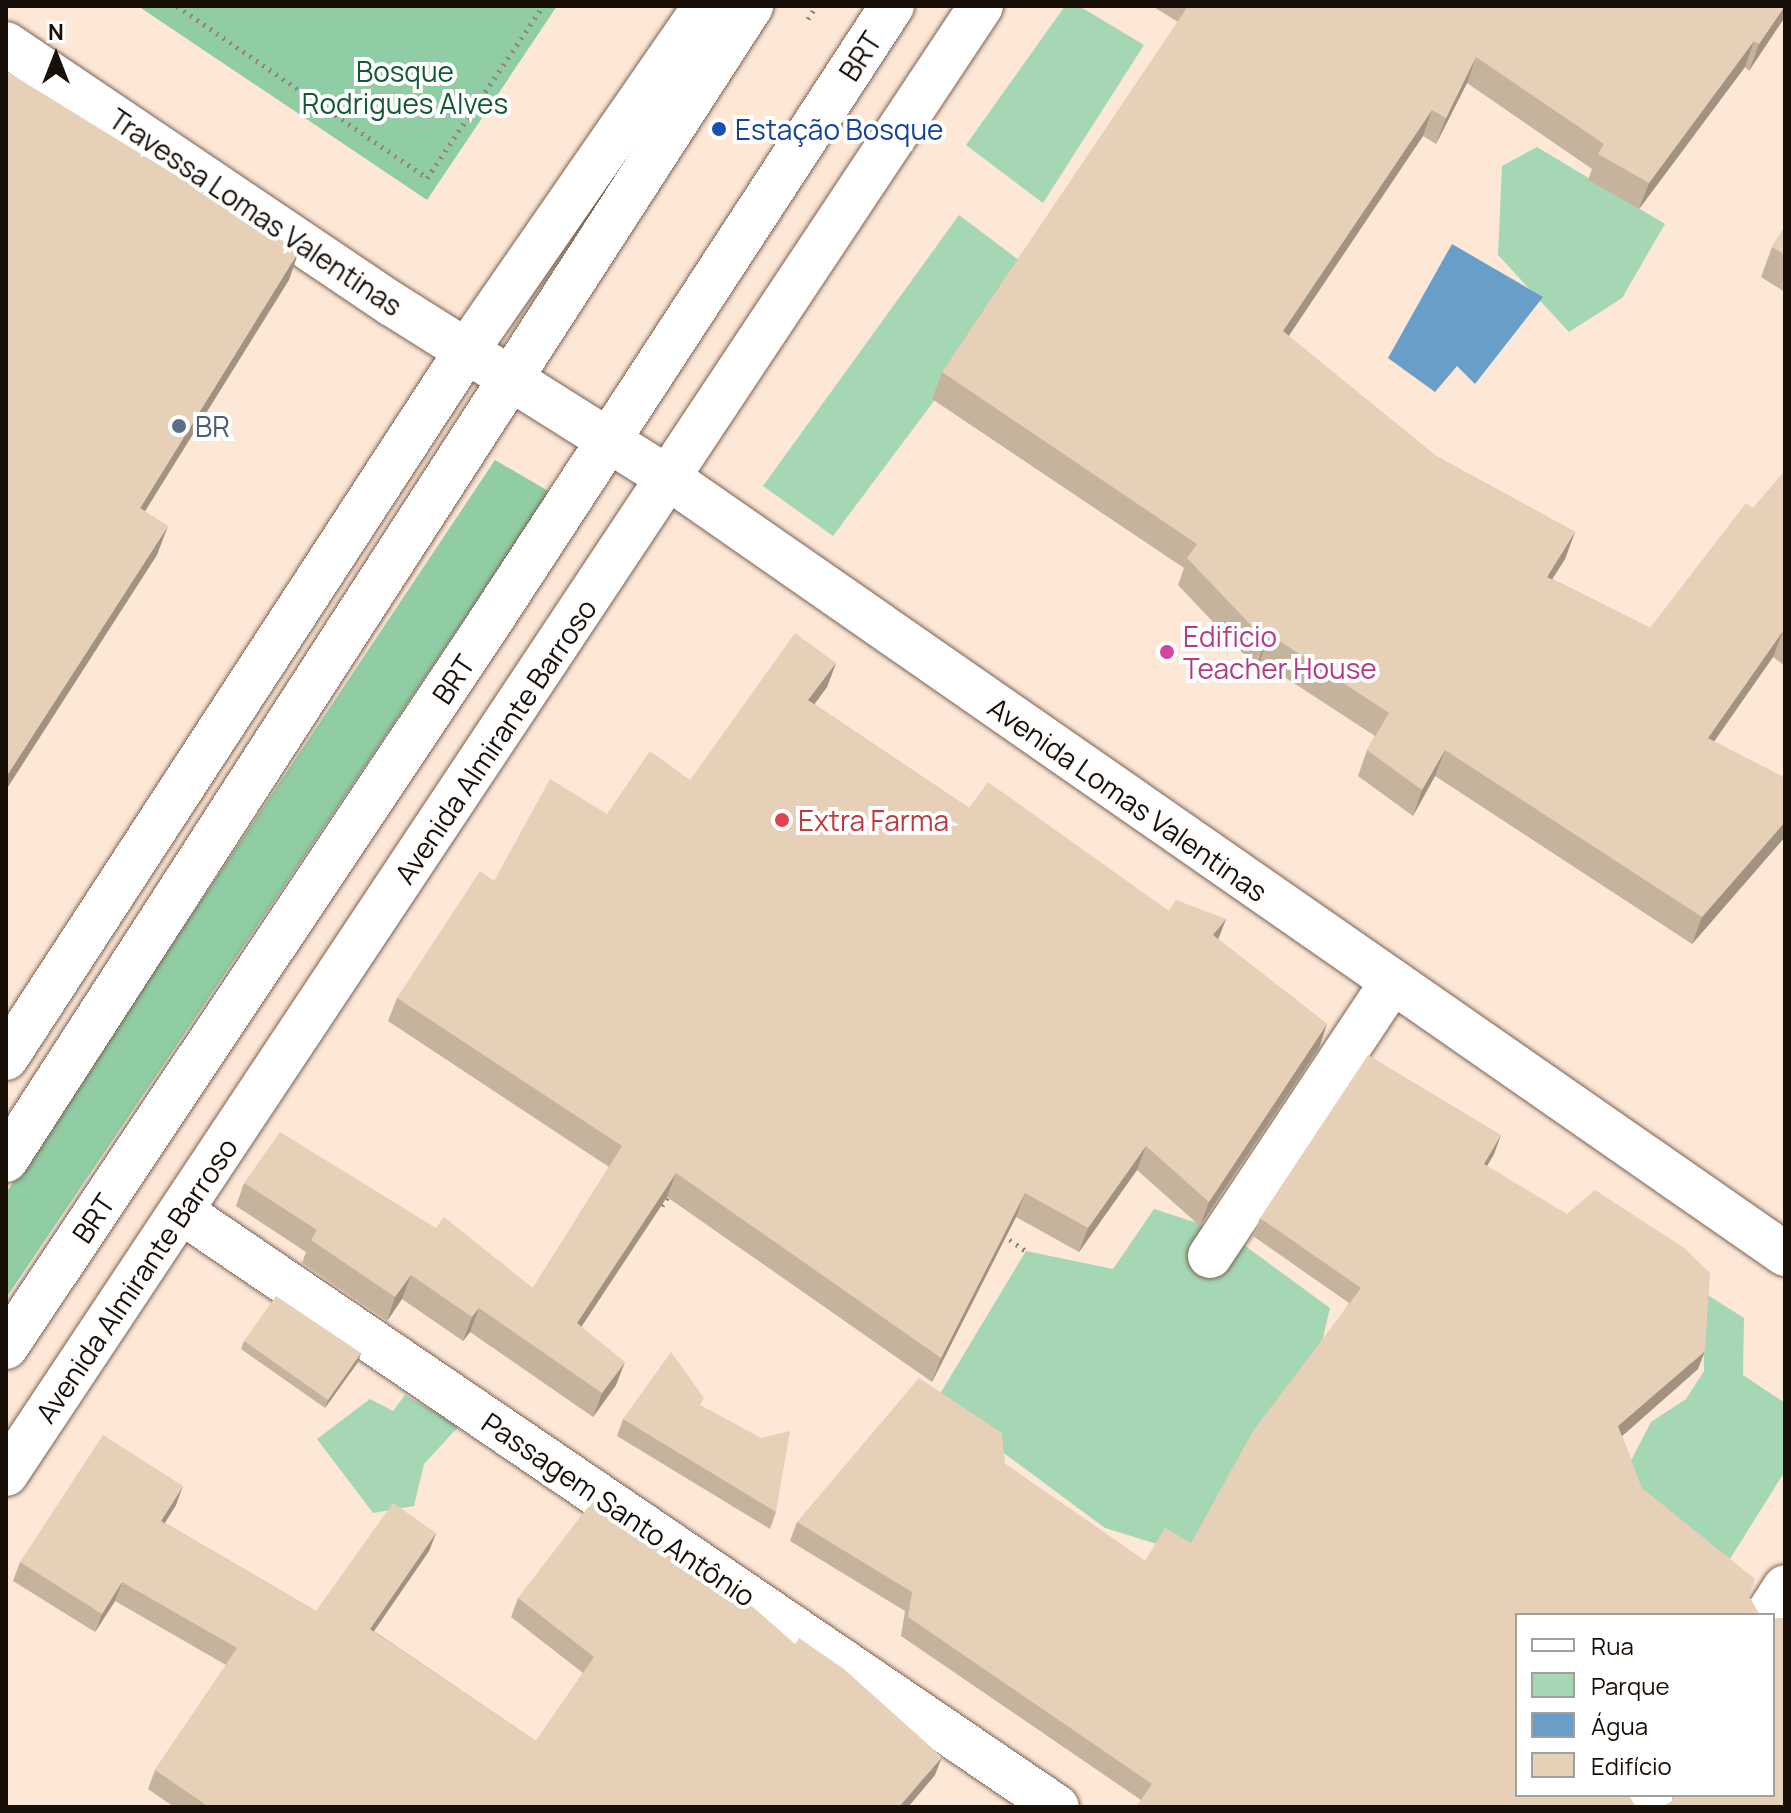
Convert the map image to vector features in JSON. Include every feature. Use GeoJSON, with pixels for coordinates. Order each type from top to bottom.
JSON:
{"type":"FeatureCollection","features":[{"type":"Feature","properties":{"kind":"main road"},"geometry":{"type":"LineString","coordinates":[[6,1058],[467,350],[705,6]]}},
{"type":"Feature","properties":{"kind":"main road"},"geometry":{"type":"LineString","coordinates":[[6,1160],[515,378],[751,6]]}},
{"type":"Feature","properties":{"kind":"main road","name":"BRT"},"geometry":{"type":"LineString","coordinates":[[6,1347],[609,439],[892,6]]}},
{"type":"Feature","properties":{"kind":"main road","name":"Avenida Almirante Barroso"},"geometry":{"type":"LineString","coordinates":[[6,1474],[670,479],[981,6]]}},
{"type":"Feature","properties":{"kind":"main road","name":"Travessa Lomas Valentinas"},"geometry":{"type":"LineString","coordinates":[[6,44],[467,350]]}},
{"type":"Feature","properties":{"kind":"main road","name":"Avenida Lomas Valentinas"},"geometry":{"type":"LineString","coordinates":[[467,350],[670,479],[1785,1254]]}},
{"type":"Feature","properties":{"kind":"main road"},"geometry":{"type":"LineString","coordinates":[[1210,1256],[1393,981]]}},
{"type":"Feature","properties":{"kind":"main road","name":"Passagem Santo Antônio"},"geometry":{"type":"LineString","coordinates":[[182,1212],[1057,1807]]}},
{"type":"Feature","properties":{"kind":"main road"},"geometry":{"type":"LineString","coordinates":[[1768,1613],[1785,1587]]}},
{"type":"Feature","properties":{"kind":"path"},"geometry":{"type":"LineString","coordinates":[[177,6],[427,178],[543,6]]}},
{"type":"Feature","properties":{"kind":"path"},"geometry":{"type":"LineString","coordinates":[[662,1206],[678,1180]]}},
{"type":"Feature","properties":{"kind":"path"},"geometry":{"type":"LineString","coordinates":[[1001,1233],[1026,1251]]}},
{"type":"Feature","properties":{"kind":"green space","name":"Bosque Rodrigues Alves"},"geometry":{"type":"Polygon","coordinates":[[[138,6],[557,6],[427,200],[138,6]]]}},
{"type":"Feature","properties":{"kind":"green space"},"geometry":{"type":"Polygon","coordinates":[[[1065,6],[1079,6],[1144,45],[1043,203],[966,145],[1065,6]]]}},
{"type":"Feature","properties":{"kind":"green space"},"geometry":{"type":"Polygon","coordinates":[[[1537,147],[1665,224],[1622,298],[1569,332],[1498,255],[1502,166],[1537,147]]]}},
{"type":"Feature","properties":{"kind":"green space"},"geometry":{"type":"Polygon","coordinates":[[[959,215],[1032,270],[833,536],[763,486],[959,215]]]}},
{"type":"Feature","properties":{"kind":"green space"},"geometry":{"type":"Polygon","coordinates":[[[495,460],[550,492],[6,1298],[6,1193],[495,460]]]}},
{"type":"Feature","properties":{"kind":"green space"},"geometry":{"type":"Polygon","coordinates":[[[1154,1209],[1226,1232],[1330,1308],[1322,1342],[1196,1556],[1105,1528],[935,1402],[1026,1251],[1113,1269],[1154,1209]]]}},
{"type":"Feature","properties":{"kind":"green space"},"geometry":{"type":"Polygon","coordinates":[[[1703,1292],[1744,1318],[1743,1375],[1785,1403],[1785,1471],[1720,1575],[1635,1507],[1626,1470],[1651,1422],[1686,1399],[1704,1371],[1703,1292]]]}},
{"type":"Feature","properties":{"kind":"green space"},"geometry":{"type":"Polygon","coordinates":[[[405,1395],[459,1426],[424,1464],[414,1506],[373,1513],[317,1439],[370,1399],[393,1411],[405,1395]]]}},
{"type":"Feature","properties":{"kind":"water"},"geometry":{"type":"Polygon","coordinates":[[[1452,244],[1543,297],[1475,384],[1457,366],[1435,392],[1388,358],[1452,244]]]}},
{"type":"Feature","properties":{"kind":"building"},"geometry":{"type":"Polygon","coordinates":[[[1188,6],[1785,6],[1759,44],[1754,41],[1649,183],[1598,154],[1604,144],[1476,57],[1446,118],[1432,110],[1283,331],[1436,456],[1575,532],[1547,577],[1650,628],[1746,503],[1753,508],[1785,471],[1785,632],[1708,738],[1785,778],[1785,822],[1702,917],[1445,750],[1422,790],[1367,750],[1389,713],[1269,634],[1266,641],[1187,558],[1197,544],[942,372],[1188,6]]]}},
{"type":"Feature","properties":{"kind":"building"},"geometry":{"type":"Polygon","coordinates":[[[6,71],[299,251],[140,508],[168,526],[6,777],[6,71]]]}},
{"type":"Feature","properties":{"kind":"building"},"geometry":{"type":"Polygon","coordinates":[[[1785,226],[1785,255],[1772,247],[1785,226]]]}},
{"type":"Feature","properties":{"kind":"building"},"geometry":{"type":"Polygon","coordinates":[[[795,633],[836,663],[808,700],[969,808],[988,782],[1169,911],[1176,900],[1226,919],[1213,935],[1327,1024],[1209,1202],[1146,1146],[1088,1228],[1025,1193],[941,1358],[676,1173],[577,1323],[625,1362],[602,1393],[479,1308],[472,1317],[411,1275],[395,1297],[311,1240],[317,1230],[244,1183],[280,1132],[436,1228],[444,1217],[533,1288],[622,1146],[397,998],[480,871],[494,881],[550,779],[607,814],[650,751],[690,780],[795,633]]]}},
{"type":"Feature","properties":{"kind":"building"},"geometry":{"type":"Polygon","coordinates":[[[1368,1055],[1501,1135],[1484,1164],[1567,1214],[1595,1190],[1684,1248],[1710,1273],[1705,1351],[1618,1426],[1642,1488],[1755,1579],[1749,1596],[1759,1613],[1515,1613],[1515,1797],[1630,1797],[1636,1807],[1136,1807],[1152,1784],[908,1617],[912,1592],[797,1522],[919,1378],[1002,1433],[1005,1464],[1145,1561],[1165,1528],[1191,1543],[1253,1431],[1361,1288],[1260,1218],[1368,1055]]]}},
{"type":"Feature","properties":{"kind":"building"},"geometry":{"type":"Polygon","coordinates":[[[276,1296],[361,1353],[328,1400],[244,1341],[276,1296]]]}},
{"type":"Feature","properties":{"kind":"building"},"geometry":{"type":"Polygon","coordinates":[[[671,1352],[704,1398],[700,1405],[761,1438],[790,1431],[776,1512],[623,1419],[671,1352]]]}},
{"type":"Feature","properties":{"kind":"building"},"geometry":{"type":"Polygon","coordinates":[[[103,1435],[183,1486],[161,1521],[316,1611],[393,1503],[436,1533],[370,1629],[536,1741],[594,1657],[518,1598],[594,1499],[754,1608],[795,1644],[799,1638],[844,1669],[942,1757],[899,1807],[209,1807],[155,1770],[237,1648],[122,1582],[102,1614],[20,1562],[103,1435]]]}},
{"type":"Feature","properties":{"kind":"building"},"geometry":{"type":"Polygon","coordinates":[[[1775,1618],[1785,1618],[1785,1807],[1662,1807],[1674,1797],[1775,1797],[1775,1618]]]}},
{"type":"Feature","properties":{"kind":"place","name":"Estação Bosque"},"geometry":{"type":"Point","coordinates":[719,129]}},
{"type":"Feature","properties":{"kind":"place","name":"BR"},"geometry":{"type":"Point","coordinates":[179,426]}},
{"type":"Feature","properties":{"kind":"place","name":"Edificio Teacher House"},"geometry":{"type":"Point","coordinates":[1167,652]}},
{"type":"Feature","properties":{"kind":"place","name":"Extra Farma"},"geometry":{"type":"Point","coordinates":[782,820]}}]}
